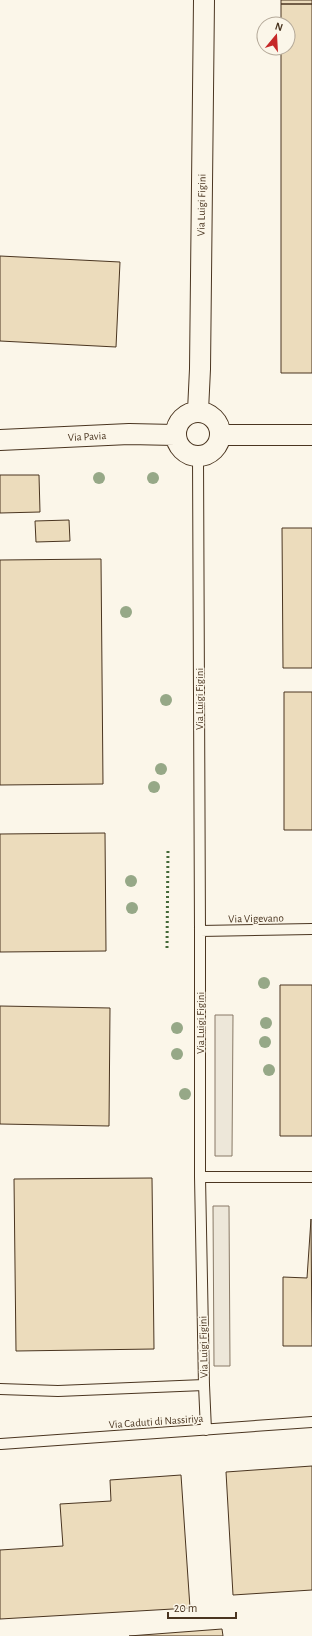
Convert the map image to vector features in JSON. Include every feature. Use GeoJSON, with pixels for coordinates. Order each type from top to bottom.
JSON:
{"type":"FeatureCollection","features":[{"type":"Feature","properties":{"kind":"street","name":"Via Luigi Figini"},"geometry":{"type":"LineString","coordinates":[[198,411],[200,369],[204,0]]}},
{"type":"Feature","properties":{"kind":"street"},"geometry":{"type":"LineString","coordinates":[[198,411],[210,414],[214,418],[218,423],[220,435],[217,446],[209,453],[198,456],[187,454],[179,446],[175,435],[177,423],[186,414],[198,411]]}},
{"type":"Feature","properties":{"kind":"street","name":"Via Pavia"},"geometry":{"type":"LineString","coordinates":[[0,440],[129,434],[175,435]]}},
{"type":"Feature","properties":{"kind":"street"},"geometry":{"type":"LineString","coordinates":[[220,435],[312,435]]}},
{"type":"Feature","properties":{"kind":"lane","name":"Via Luigi Figini"},"geometry":{"type":"LineString","coordinates":[[0,1389],[58,1391],[204,1385],[200,1177],[198,456]]}},
{"type":"Feature","properties":{"kind":"lane","name":"Via Vigevano"},"geometry":{"type":"LineString","coordinates":[[200,931],[312,929]]}},
{"type":"Feature","properties":{"kind":"lane"},"geometry":{"type":"LineString","coordinates":[[200,1177],[312,1177]]}},
{"type":"Feature","properties":{"kind":"lane"},"geometry":{"type":"LineString","coordinates":[[204,1385],[206,1430]]}},
{"type":"Feature","properties":{"kind":"lane","name":"Via Caduti di Nassiriya"},"geometry":{"type":"LineString","coordinates":[[1,1444],[312,1422]]}},
{"type":"Feature","properties":{"kind":"shaded area"},"geometry":{"type":"Polygon","coordinates":[[[215,1015],[233,1015],[232,1156],[215,1156],[215,1015]]]}},
{"type":"Feature","properties":{"kind":"shaded area"},"geometry":{"type":"Polygon","coordinates":[[[213,1206],[229,1206],[230,1366],[214,1366],[213,1206]]]}},
{"type":"Feature","properties":{"kind":"building"},"geometry":{"type":"Polygon","coordinates":[[[281,0],[312,0],[312,4],[281,4],[281,0]]]}},
{"type":"Feature","properties":{"kind":"building"},"geometry":{"type":"Polygon","coordinates":[[[281,4],[312,4],[312,373],[281,373],[281,56],[296,56],[296,16],[281,16],[281,4]]]}},
{"type":"Feature","properties":{"kind":"building"},"geometry":{"type":"Polygon","coordinates":[[[0,256],[120,262],[116,347],[0,341],[0,256]]]}},
{"type":"Feature","properties":{"kind":"building"},"geometry":{"type":"Polygon","coordinates":[[[0,475],[39,475],[40,512],[0,513],[0,475]]]}},
{"type":"Feature","properties":{"kind":"building"},"geometry":{"type":"Polygon","coordinates":[[[69,520],[70,541],[36,542],[35,521],[69,520]]]}},
{"type":"Feature","properties":{"kind":"building"},"geometry":{"type":"Polygon","coordinates":[[[282,528],[312,528],[312,668],[283,668],[282,528]]]}},
{"type":"Feature","properties":{"kind":"building"},"geometry":{"type":"Polygon","coordinates":[[[101,559],[103,784],[0,785],[0,560],[101,559]]]}},
{"type":"Feature","properties":{"kind":"building"},"geometry":{"type":"Polygon","coordinates":[[[284,692],[312,692],[312,830],[284,830],[284,692]]]}},
{"type":"Feature","properties":{"kind":"building"},"geometry":{"type":"Polygon","coordinates":[[[105,833],[106,951],[0,952],[0,834],[105,833]]]}},
{"type":"Feature","properties":{"kind":"building"},"geometry":{"type":"Polygon","coordinates":[[[280,985],[312,985],[312,1136],[280,1136],[280,985]]]}},
{"type":"Feature","properties":{"kind":"building"},"geometry":{"type":"Polygon","coordinates":[[[0,1006],[110,1008],[109,1126],[0,1124],[0,1006]]]}},
{"type":"Feature","properties":{"kind":"building"},"geometry":{"type":"Polygon","coordinates":[[[152,1178],[154,1349],[16,1351],[14,1179],[152,1178]]]}},
{"type":"Feature","properties":{"kind":"building"},"geometry":{"type":"Polygon","coordinates":[[[311,1219],[312,1346],[283,1346],[283,1277],[307,1278],[311,1219]]]}},
{"type":"Feature","properties":{"kind":"building"},"geometry":{"type":"Polygon","coordinates":[[[312,1466],[312,1590],[233,1595],[226,1472],[312,1466]]]}},
{"type":"Feature","properties":{"kind":"building"},"geometry":{"type":"Polygon","coordinates":[[[181,1475],[190,1608],[0,1619],[0,1550],[63,1546],[60,1504],[111,1501],[110,1480],[181,1475]]]}},
{"type":"Feature","properties":{"kind":"building"},"geometry":{"type":"Polygon","coordinates":[[[222,1629],[223,1636],[129,1636],[222,1629]]]}},
{"type":"Feature","properties":{"kind":"hedge"},"geometry":{"type":"LineString","coordinates":[[167,948],[168,849]]}}]}
